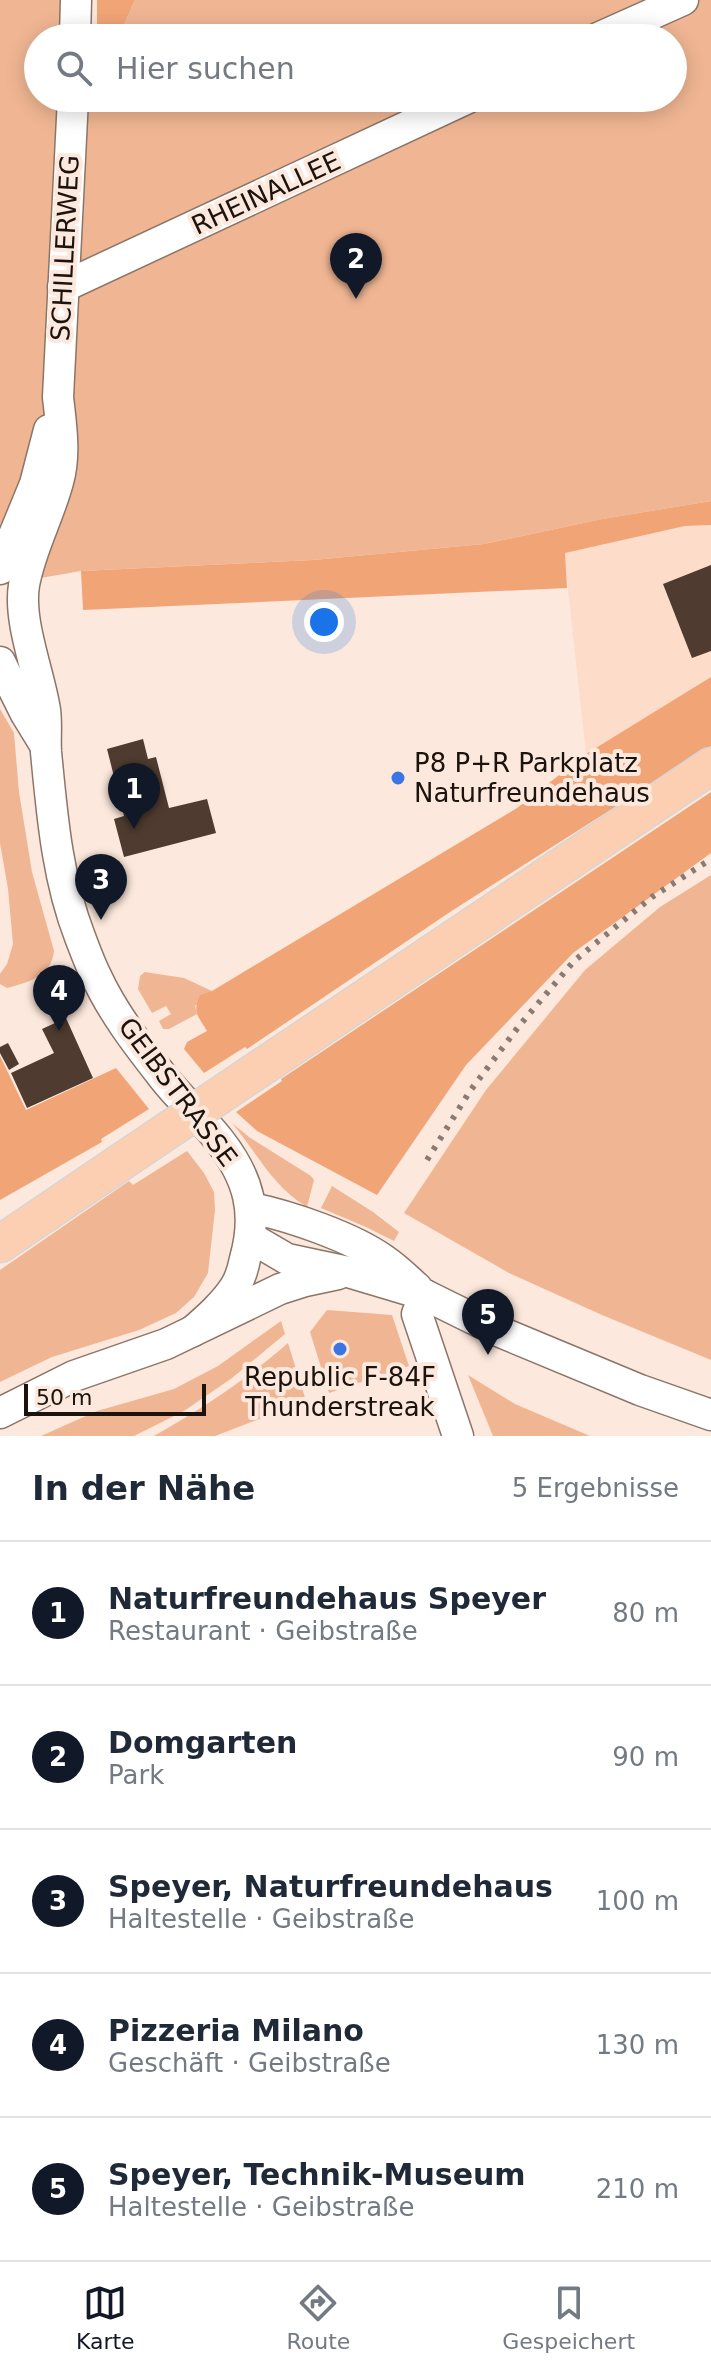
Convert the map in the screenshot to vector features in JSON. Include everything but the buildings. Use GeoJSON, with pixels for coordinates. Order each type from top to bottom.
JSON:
{"type":"FeatureCollection","features":[{"type":"Feature","properties":{"kind":"main road"},"geometry":{"type":"LineString","coordinates":[[0,1244],[711,766]]}},
{"type":"Feature","properties":{"kind":"main road"},"geometry":{"type":"LineString","coordinates":[[0,1219],[105,1172]]}},
{"type":"Feature","properties":{"kind":"street"},"geometry":{"type":"LineString","coordinates":[[75,24],[76,0]]}},
{"type":"Feature","properties":{"kind":"street"},"geometry":{"type":"LineString","coordinates":[[629,24],[683,0]]}},
{"type":"Feature","properties":{"kind":"street","name":"SCHILLERWEG"},"geometry":{"type":"LineString","coordinates":[[10,667],[30,563],[59,479],[63,441],[58,397],[72,112]]}},
{"type":"Feature","properties":{"kind":"street","name":"RHEINALLEE"},"geometry":{"type":"LineString","coordinates":[[63,287],[438,112]]}},
{"type":"Feature","properties":{"kind":"street","name":"SCHILLERWEG"},"geometry":{"type":"LineString","coordinates":[[0,569],[35,484],[58,397]]}},
{"type":"Feature","properties":{"kind":"street","name":"GEIBSTRASSE"},"geometry":{"type":"LineString","coordinates":[[0,610],[4,613],[10,667],[26,714],[46,746],[64,886],[96,976],[132,1037],[166,1081],[221,1142],[249,1194],[251,1223]]}},
{"type":"Feature","properties":{"kind":"street"},"geometry":{"type":"LineString","coordinates":[[251,1223],[281,1214],[369,1250],[387,1261],[425,1295]]}},
{"type":"Feature","properties":{"kind":"street"},"geometry":{"type":"LineString","coordinates":[[251,1223],[287,1259],[348,1272],[425,1295],[498,1331],[640,1390],[711,1415]]}},
{"type":"Feature","properties":{"kind":"street"},"geometry":{"type":"LineString","coordinates":[[193,1331],[235,1287],[242,1272],[251,1223]]}},
{"type":"Feature","properties":{"kind":"street"},"geometry":{"type":"LineString","coordinates":[[0,1413],[74,1376],[166,1344],[280,1289],[348,1272]]}},
{"type":"Feature","properties":{"kind":"street"},"geometry":{"type":"LineString","coordinates":[[425,1295],[417,1314],[458,1436]]}},
{"type":"Feature","properties":{"kind":"shaded area"},"geometry":{"type":"Polygon","coordinates":[[[0,0],[61,0],[62,24],[24,24],[24,112],[687,112],[687,24],[124,24],[135,0],[711,0],[711,501],[602,519],[484,544],[313,560],[81,571],[0,585],[0,0]]]}},
{"type":"Feature","properties":{"kind":"shaded area"},"geometry":{"type":"Polygon","coordinates":[[[97,0],[135,0],[124,24],[97,24],[97,0]]]}},
{"type":"Feature","properties":{"kind":"shaded area"},"geometry":{"type":"Polygon","coordinates":[[[711,501],[711,525],[685,526],[565,553],[567,588],[83,610],[81,571],[313,560],[484,544],[602,519],[711,501]]]}},
{"type":"Feature","properties":{"kind":"shaded area"},"geometry":{"type":"Polygon","coordinates":[[[711,525],[711,677],[586,754],[564,553],[685,526],[711,525]]]}},
{"type":"Feature","properties":{"kind":"shaded area"},"geometry":{"type":"Polygon","coordinates":[[[711,677],[711,746],[450,912],[247,1049],[245,1047],[204,1073],[184,1049],[187,1042],[207,1031],[196,1010],[200,995],[212,991],[517,808],[586,754],[711,677]]]}},
{"type":"Feature","properties":{"kind":"shaded area"},"geometry":{"type":"Polygon","coordinates":[[[0,709],[14,733],[19,792],[32,872],[54,951],[44,973],[31,981],[7,988],[0,984],[0,974],[7,964],[13,944],[0,843],[0,709]]]}},
{"type":"Feature","properties":{"kind":"shaded area"},"geometry":{"type":"Polygon","coordinates":[[[711,792],[711,853],[573,953],[466,1065],[377,1195],[257,1131],[236,1112],[281,1079],[711,792]]]}},
{"type":"Feature","properties":{"kind":"shaded area"},"geometry":{"type":"Polygon","coordinates":[[[711,875],[711,1360],[509,1273],[404,1213],[486,1090],[585,970],[660,907],[711,875]]]}},
{"type":"Feature","properties":{"kind":"shaded area"},"geometry":{"type":"Polygon","coordinates":[[[145,972],[184,978],[212,991],[195,1006],[197,1014],[169,1029],[163,1029],[159,1021],[171,1014],[166,1006],[152,1013],[138,989],[140,976],[145,972]]]}},
{"type":"Feature","properties":{"kind":"shaded area"},"geometry":{"type":"Polygon","coordinates":[[[0,1056],[26,1110],[116,1068],[149,1109],[101,1139],[102,1142],[0,1200],[0,1056]]]}},
{"type":"Feature","properties":{"kind":"shaded area"},"geometry":{"type":"Polygon","coordinates":[[[232,1123],[311,1176],[314,1180],[307,1207],[275,1180],[232,1123]]]}},
{"type":"Feature","properties":{"kind":"shaded area"},"geometry":{"type":"Polygon","coordinates":[[[187,1151],[214,1192],[215,1210],[208,1273],[194,1297],[176,1313],[139,1330],[52,1357],[0,1382],[0,1270],[129,1181],[133,1185],[187,1151]]]}},
{"type":"Feature","properties":{"kind":"shaded area"},"geometry":{"type":"Polygon","coordinates":[[[332,1186],[399,1232],[394,1241],[321,1208],[332,1186]]]}},
{"type":"Feature","properties":{"kind":"shaded area"},"geometry":{"type":"Polygon","coordinates":[[[327,1310],[392,1315],[409,1366],[329,1393],[310,1332],[327,1310]]]}},
{"type":"Feature","properties":{"kind":"shaded area"},"geometry":{"type":"Polygon","coordinates":[[[281,1321],[285,1334],[232,1378],[184,1411],[134,1436],[41,1436],[97,1411],[174,1389],[218,1366],[281,1321]]]}},
{"type":"Feature","properties":{"kind":"shaded area"},"geometry":{"type":"Polygon","coordinates":[[[288,1343],[306,1401],[215,1436],[154,1436],[224,1393],[288,1343]]]}},
{"type":"Feature","properties":{"kind":"shaded area"},"geometry":{"type":"Polygon","coordinates":[[[468,1375],[515,1404],[590,1436],[493,1436],[468,1375]]]}},
{"type":"Feature","properties":{"kind":"railway"},"geometry":{"type":"LineString","coordinates":[[427,1160],[470,1091],[574,961],[652,897],[711,859]]}},
{"type":"Feature","properties":{"kind":"place","name":"Domgarten"},"geometry":{"type":"Point","coordinates":[356,299]}},
{"type":"Feature","properties":{"kind":"place","name":"P8 P+R Parkplatz Naturfreundehaus"},"geometry":{"type":"Point","coordinates":[398,778]}},
{"type":"Feature","properties":{"kind":"place","name":"Naturfreundehaus Speyer"},"geometry":{"type":"Point","coordinates":[134,829]}},
{"type":"Feature","properties":{"kind":"place","name":"Speyer, Naturfreundehaus"},"geometry":{"type":"Point","coordinates":[101,920]}},
{"type":"Feature","properties":{"kind":"place","name":"Pizzeria Milano"},"geometry":{"type":"Point","coordinates":[59,1031]}},
{"type":"Feature","properties":{"kind":"place","name":"Republic F-84F Thunderstreak"},"geometry":{"type":"Point","coordinates":[340,1349]}},
{"type":"Feature","properties":{"kind":"place","name":"Speyer, Technik-Museum"},"geometry":{"type":"Point","coordinates":[488,1355]}}]}
